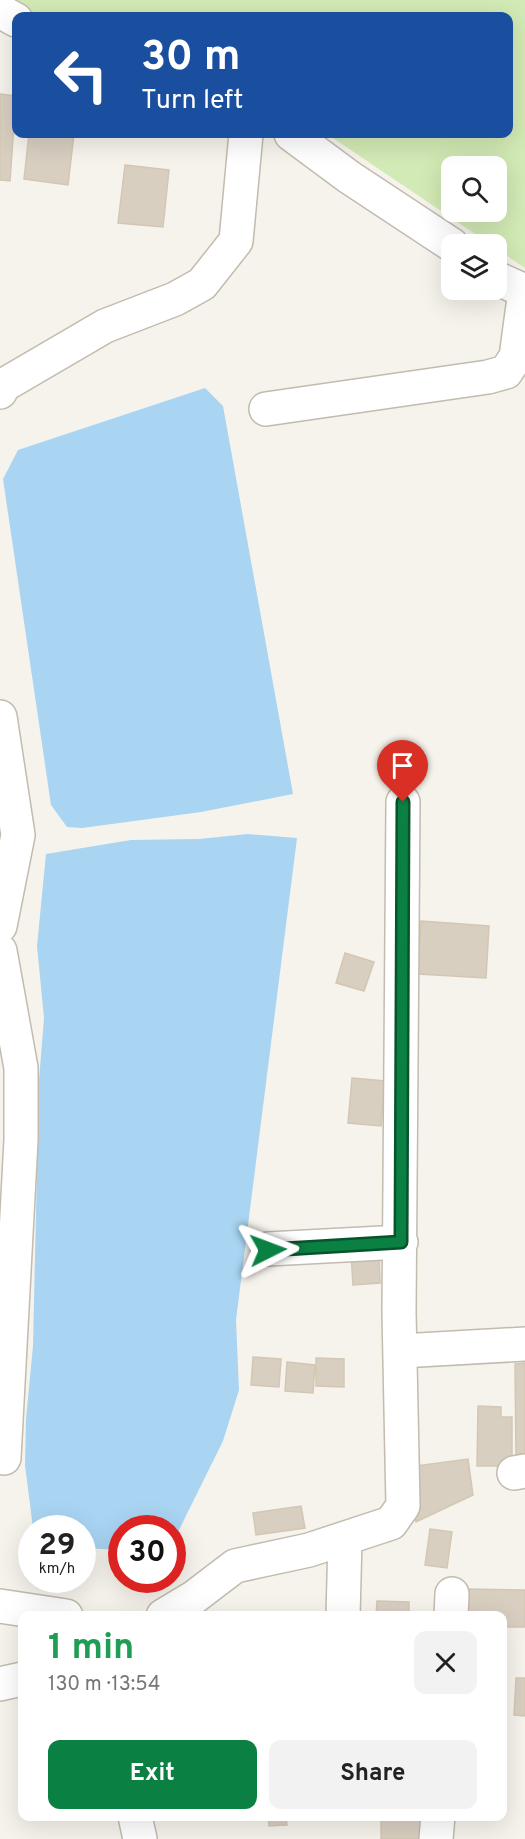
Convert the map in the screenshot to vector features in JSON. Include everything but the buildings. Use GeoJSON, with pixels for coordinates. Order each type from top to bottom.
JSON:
{"type":"FeatureCollection","features":[{"type":"Feature","properties":{"kind":"street"},"geometry":{"type":"LineString","coordinates":[[0,392],[4,385],[105,326],[175,298],[202,284],[236,241],[246,138]]}},
{"type":"Feature","properties":{"kind":"street"},"geometry":{"type":"LineString","coordinates":[[296,138],[349,177],[441,238]]}},
{"type":"Feature","properties":{"kind":"street"},"geometry":{"type":"LineString","coordinates":[[266,409],[488,377],[506,372],[516,357],[525,291],[507,283]]}},
{"type":"Feature","properties":{"kind":"street"},"geometry":{"type":"LineString","coordinates":[[0,717],[9,836],[2,911]]}},
{"type":"Feature","properties":{"kind":"street"},"geometry":{"type":"LineString","coordinates":[[172,1611],[193,1599],[235,1566],[345,1539],[391,1523],[403,1506],[400,1351],[403,802]]}},
{"type":"Feature","properties":{"kind":"street"},"geometry":{"type":"LineString","coordinates":[[0,951],[21,1078],[21,1140],[4,1458]]}},
{"type":"Feature","properties":{"kind":"street"},"geometry":{"type":"LineString","coordinates":[[268,1250],[401,1242]]}},
{"type":"Feature","properties":{"kind":"street"},"geometry":{"type":"LineString","coordinates":[[400,1351],[525,1344]]}},
{"type":"Feature","properties":{"kind":"street"},"geometry":{"type":"LineString","coordinates":[[343,1611],[345,1539]]}},
{"type":"Feature","properties":{"kind":"street"},"geometry":{"type":"LineString","coordinates":[[0,1606],[33,1611]]}},
{"type":"Feature","properties":{"kind":"street"},"geometry":{"type":"LineString","coordinates":[[0,1684],[18,1680]]}},
{"type":"Feature","properties":{"kind":"street"},"geometry":{"type":"LineString","coordinates":[[136,1821],[140,1839]]}},
{"type":"Feature","properties":{"kind":"street"},"geometry":{"type":"LineString","coordinates":[[436,1839],[438,1821]]}},
{"type":"Feature","properties":{"kind":"green space"},"geometry":{"type":"Polygon","coordinates":[[[6,0],[525,0],[525,268],[507,256],[507,234],[475,234],[457,222],[507,222],[507,156],[441,156],[441,211],[333,138],[513,138],[513,12],[31,12],[6,0]]]}},
{"type":"Feature","properties":{"kind":"water"},"geometry":{"type":"Polygon","coordinates":[[[205,388],[223,406],[293,794],[201,812],[82,828],[67,827],[51,805],[3,479],[18,450],[205,388]]]}},
{"type":"Feature","properties":{"kind":"water"},"geometry":{"type":"Polygon","coordinates":[[[248,834],[297,838],[236,1320],[239,1390],[223,1441],[186,1516],[108,1515],[108,1549],[96,1549],[96,1515],[31,1515],[25,1465],[26,1419],[33,1346],[39,1080],[44,1018],[37,946],[46,854],[131,840],[199,839],[248,834]]]}},
{"type":"Feature","properties":{"kind":"route"},"geometry":{"type":"LineString","coordinates":[[268,1250],[401,1242],[403,802]]}}]}
